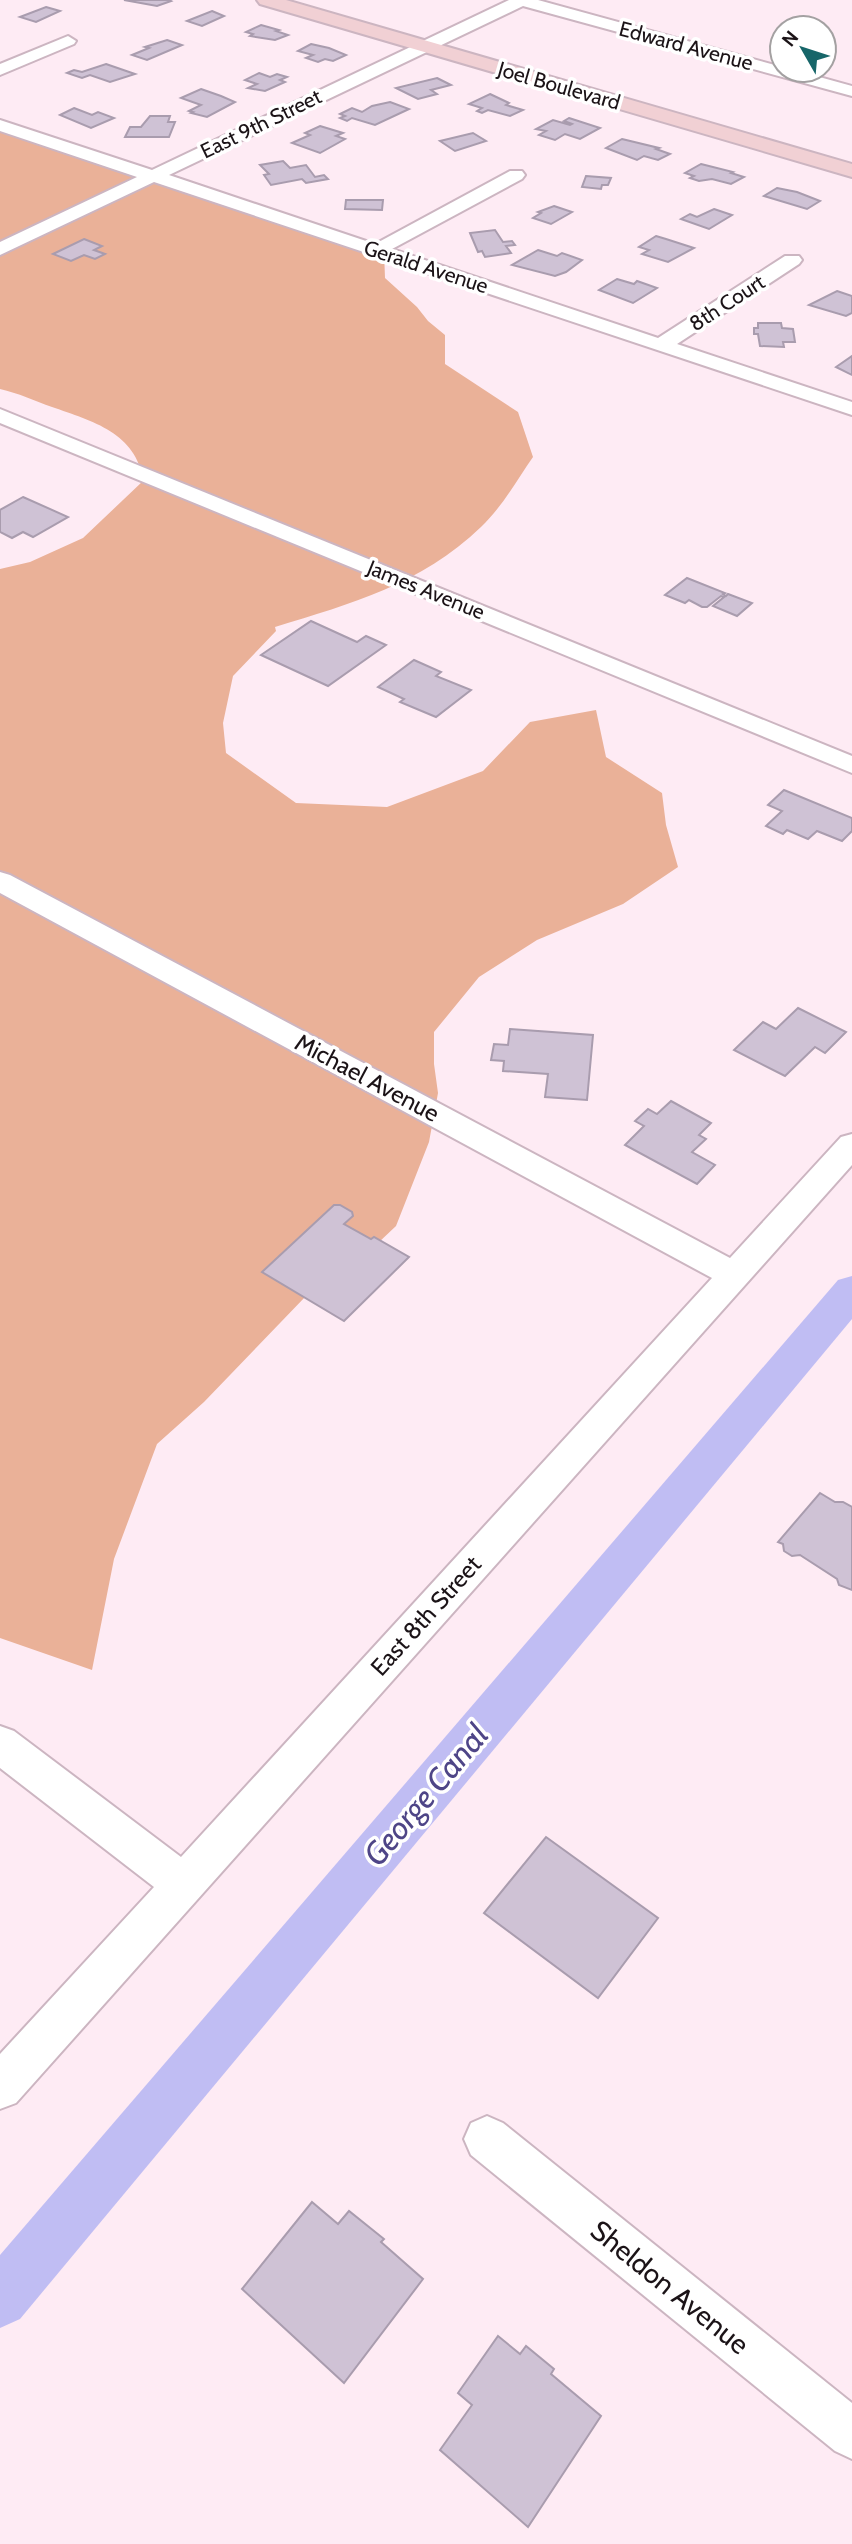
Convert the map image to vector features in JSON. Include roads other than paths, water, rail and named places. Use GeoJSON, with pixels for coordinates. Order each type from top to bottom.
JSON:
{"type":"FeatureCollection","features":[{"type":"Feature","properties":{"kind":"main road","name":"Joel Boulevard"},"geometry":{"type":"LineString","coordinates":[[266,0],[852,171]]}},
{"type":"Feature","properties":{"kind":"street","name":"East 9th Street"},"geometry":{"type":"LineString","coordinates":[[0,248],[521,0]]}},
{"type":"Feature","properties":{"kind":"street","name":"Edward Avenue"},"geometry":{"type":"LineString","coordinates":[[521,0],[852,91]]}},
{"type":"Feature","properties":{"kind":"street"},"geometry":{"type":"LineString","coordinates":[[0,70],[68,41]]}},
{"type":"Feature","properties":{"kind":"street","name":"Gerald Avenue"},"geometry":{"type":"LineString","coordinates":[[0,125],[852,409]]}},
{"type":"Feature","properties":{"kind":"street"},"geometry":{"type":"LineString","coordinates":[[377,250],[516,175]]}},
{"type":"Feature","properties":{"kind":"street","name":"8th Court"},"geometry":{"type":"LineString","coordinates":[[661,345],[792,260]]}},
{"type":"Feature","properties":{"kind":"street","name":"James Avenue"},"geometry":{"type":"LineString","coordinates":[[0,415],[852,765]]}},
{"type":"Feature","properties":{"kind":"street","name":"Michael Avenue"},"geometry":{"type":"LineString","coordinates":[[0,881],[734,1275]]}},
{"type":"Feature","properties":{"kind":"street","name":"East 8th Street"},"geometry":{"type":"LineString","coordinates":[[0,2087],[852,1145]]}},
{"type":"Feature","properties":{"kind":"street"},"geometry":{"type":"LineString","coordinates":[[0,1744],[183,1884]]}},
{"type":"Feature","properties":{"kind":"street","name":"Sheldon Avenue"},"geometry":{"type":"LineString","coordinates":[[487,2138],[852,2434]]}},
{"type":"Feature","properties":{"kind":"waterway","name":"George Canal"},"geometry":{"type":"LineString","coordinates":[[0,2299],[852,1291]]}}]}
